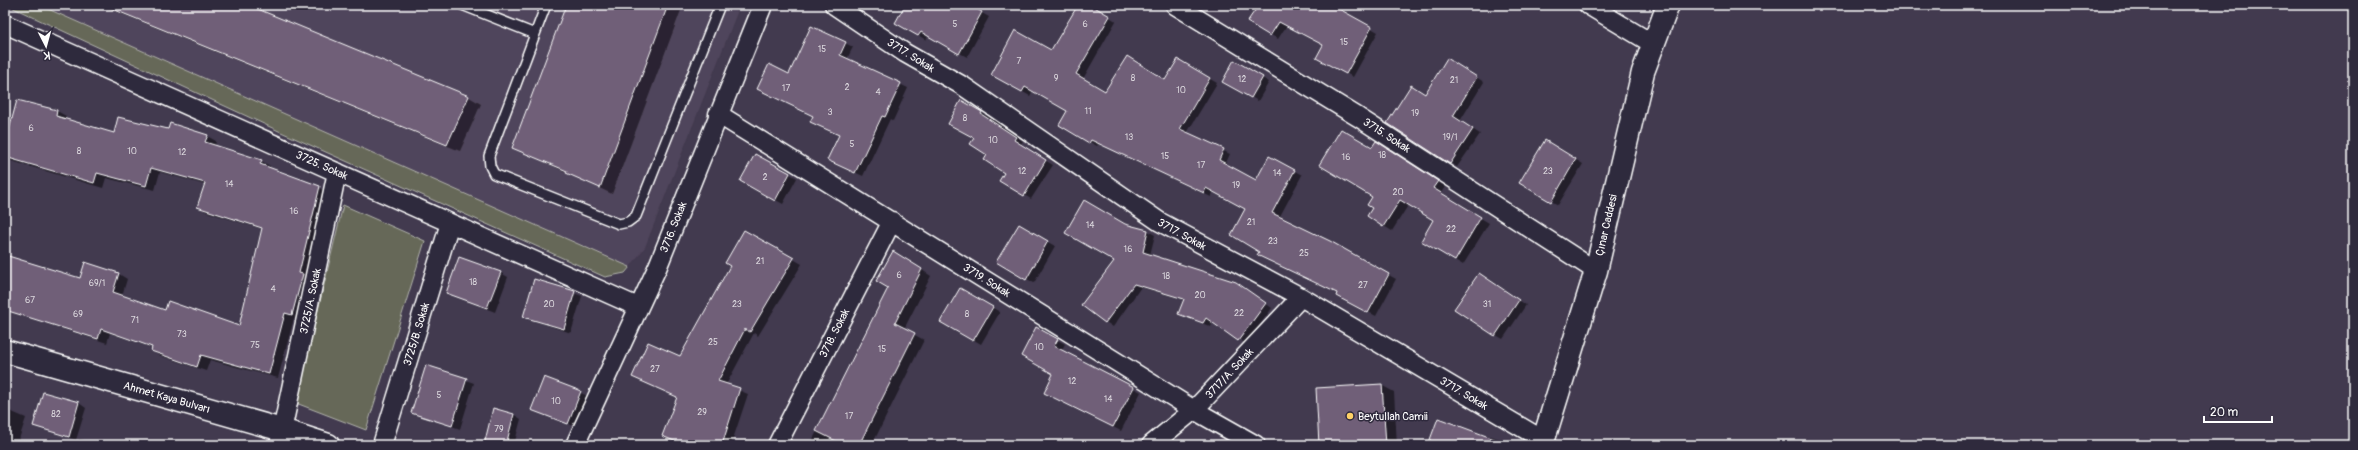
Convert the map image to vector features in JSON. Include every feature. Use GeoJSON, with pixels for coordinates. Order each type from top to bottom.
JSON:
{"type":"FeatureCollection","features":[{"type":"Feature","properties":{"kind":"street","name":"3716. Sokak"},"geometry":{"type":"LineString","coordinates":[[575,445],[658,266],[763,5]]}},
{"type":"Feature","properties":{"kind":"street","name":"3717. Sokak"},"geometry":{"type":"LineString","coordinates":[[834,5],[905,53],[963,86],[1160,222],[1302,297],[1542,442]]}},
{"type":"Feature","properties":{"kind":"street","name":"3715. Sokak"},"geometry":{"type":"LineString","coordinates":[[1176,5],[1358,117],[1596,271]]}},
{"type":"Feature","properties":{"kind":"street"},"geometry":{"type":"LineString","coordinates":[[1588,5],[1653,44]]}},
{"type":"Feature","properties":{"kind":"street","name":"Çınar Caddesi"},"geometry":{"type":"LineString","coordinates":[[1542,442],[1596,271],[1642,72],[1668,5]]}},
{"type":"Feature","properties":{"kind":"street","name":"3725. Sokak"},"geometry":{"type":"LineString","coordinates":[[5,24],[638,307]]}},
{"type":"Feature","properties":{"kind":"street","name":"3719. Sokak"},"geometry":{"type":"LineString","coordinates":[[718,114],[1194,410],[1256,445]]}},
{"type":"Feature","properties":{"kind":"street","name":"3725/A. Sokak"},"geometry":{"type":"LineString","coordinates":[[280,437],[337,172]]}},
{"type":"Feature","properties":{"kind":"street","name":"3718. Sokak"},"geometry":{"type":"LineString","coordinates":[[777,445],[892,221]]}},
{"type":"Feature","properties":{"kind":"street","name":"3725/B. Sokak"},"geometry":{"type":"LineString","coordinates":[[382,445],[450,223]]}},
{"type":"Feature","properties":{"kind":"street","name":"3717/A. Sokak"},"geometry":{"type":"LineString","coordinates":[[1151,445],[1194,410],[1302,297]]}},
{"type":"Feature","properties":{"kind":"street","name":"Ahmet Kaya Bulvarı"},"geometry":{"type":"LineString","coordinates":[[5,351],[280,437],[328,445]]}},
{"type":"Feature","properties":{"kind":"lane"},"geometry":{"type":"LineString","coordinates":[[462,5],[535,34]]}},
{"type":"Feature","properties":{"kind":"lane"},"geometry":{"type":"LineString","coordinates":[[546,5],[489,156],[492,171],[494,174],[619,224],[623,224],[636,216],[720,5]]}},
{"type":"Feature","properties":{"kind":"shaded area"},"geometry":{"type":"Polygon","coordinates":[[[39,5],[740,5],[645,247],[630,267],[39,5]]]}},
{"type":"Feature","properties":{"kind":"green space"},"geometry":{"type":"Polygon","coordinates":[[[7,5],[39,5],[630,267],[625,273],[605,277],[281,132],[7,5]]]}},
{"type":"Feature","properties":{"kind":"green space"},"geometry":{"type":"Polygon","coordinates":[[[343,205],[425,241],[366,430],[296,403],[343,205]]]}},
{"type":"Feature","properties":{"kind":"building"},"geometry":{"type":"Polygon","coordinates":[[[248,5],[469,96],[447,145],[105,6],[248,5]]]}},
{"type":"Feature","properties":{"kind":"building"},"geometry":{"type":"Polygon","coordinates":[[[566,5],[668,5],[600,188],[566,173],[567,171],[512,148],[566,5]]]}},
{"type":"Feature","properties":{"kind":"building"},"geometry":{"type":"Polygon","coordinates":[[[905,5],[970,5],[982,12],[959,54],[921,32],[918,36],[895,23],[905,5]]]}},
{"type":"Feature","properties":{"kind":"building"},"geometry":{"type":"Polygon","coordinates":[[[1078,5],[1091,5],[1110,16],[1076,74],[1105,91],[1127,56],[1165,80],[1178,59],[1210,78],[1180,129],[1224,149],[1219,160],[1256,180],[1269,156],[1295,170],[1272,213],[1330,241],[1389,274],[1368,313],[1336,296],[1337,293],[1257,255],[1259,252],[1231,235],[1245,209],[1206,188],[1204,193],[1091,140],[1089,143],[1059,125],[1067,111],[1025,87],[1022,92],[991,75],[1015,30],[1051,50],[1078,5]]]}},
{"type":"Feature","properties":{"kind":"building"},"geometry":{"type":"Polygon","coordinates":[[[1248,5],[1332,5],[1372,27],[1346,74],[1316,58],[1323,45],[1279,22],[1270,36],[1247,22],[1256,9],[1248,5]]]}},
{"type":"Feature","properties":{"kind":"building"},"geometry":{"type":"Polygon","coordinates":[[[811,26],[846,42],[840,55],[901,83],[885,117],[882,116],[855,173],[827,160],[839,135],[810,122],[813,116],[757,89],[769,64],[789,74],[811,26]]]}},
{"type":"Feature","properties":{"kind":"building"},"geometry":{"type":"Polygon","coordinates":[[[1447,58],[1477,77],[1453,116],[1473,129],[1450,164],[1387,123],[1411,85],[1425,94],[1447,58]]]}},
{"type":"Feature","properties":{"kind":"building"},"geometry":{"type":"Polygon","coordinates":[[[1234,60],[1263,77],[1251,98],[1222,82],[1234,60]]]}},
{"type":"Feature","properties":{"kind":"building"},"geometry":{"type":"Polygon","coordinates":[[[17,100],[57,110],[56,116],[114,133],[118,117],[168,129],[170,123],[208,135],[205,142],[262,160],[260,164],[320,186],[299,273],[303,274],[292,315],[285,313],[269,374],[201,355],[197,367],[151,351],[152,347],[101,329],[98,339],[5,310],[5,255],[80,278],[85,262],[119,273],[113,292],[165,310],[168,301],[239,326],[262,228],[197,207],[205,183],[151,168],[146,186],[97,173],[94,183],[5,157],[5,145],[17,100]]]}},
{"type":"Feature","properties":{"kind":"building"},"geometry":{"type":"Polygon","coordinates":[[[961,100],[982,112],[981,114],[1016,137],[1014,140],[1046,160],[1024,196],[999,181],[1004,173],[984,160],[987,155],[970,144],[974,138],[948,124],[961,100]]]}},
{"type":"Feature","properties":{"kind":"building"},"geometry":{"type":"Polygon","coordinates":[[[1341,129],[1372,147],[1376,141],[1438,181],[1433,188],[1481,217],[1455,261],[1421,241],[1433,220],[1400,200],[1383,227],[1367,216],[1372,208],[1367,205],[1372,197],[1319,165],[1341,129]]]}},
{"type":"Feature","properties":{"kind":"building"},"geometry":{"type":"Polygon","coordinates":[[[1545,140],[1576,159],[1551,202],[1519,183],[1545,140]]]}},
{"type":"Feature","properties":{"kind":"building"},"geometry":{"type":"Polygon","coordinates":[[[755,154],[790,173],[775,201],[740,181],[755,154]]]}},
{"type":"Feature","properties":{"kind":"building"},"geometry":{"type":"Polygon","coordinates":[[[1084,200],[1125,224],[1148,230],[1143,252],[1236,282],[1266,303],[1238,341],[1206,318],[1203,323],[1178,314],[1184,299],[1134,284],[1105,323],[1081,305],[1114,261],[1065,233],[1084,200]]]}},
{"type":"Feature","properties":{"kind":"building"},"geometry":{"type":"Polygon","coordinates":[[[1019,224],[1048,241],[1026,280],[996,262],[1019,224]]]}},
{"type":"Feature","properties":{"kind":"building"},"geometry":{"type":"Polygon","coordinates":[[[744,230],[794,258],[750,332],[745,329],[718,381],[740,388],[722,445],[684,445],[662,436],[677,397],[632,377],[648,342],[680,356],[730,266],[725,263],[744,230]]]}},
{"type":"Feature","properties":{"kind":"building"},"geometry":{"type":"Polygon","coordinates":[[[893,251],[922,269],[895,323],[915,333],[859,445],[844,445],[816,431],[888,288],[876,281],[893,251]]]}},
{"type":"Feature","properties":{"kind":"building"},"geometry":{"type":"Polygon","coordinates":[[[459,257],[501,272],[487,308],[446,293],[459,257]]]}},
{"type":"Feature","properties":{"kind":"building"},"geometry":{"type":"Polygon","coordinates":[[[1479,273],[1519,300],[1495,336],[1454,309],[1479,273]]]}},
{"type":"Feature","properties":{"kind":"building"},"geometry":{"type":"Polygon","coordinates":[[[534,279],[575,291],[564,329],[523,317],[534,279]]]}},
{"type":"Feature","properties":{"kind":"building"},"geometry":{"type":"Polygon","coordinates":[[[960,288],[993,307],[973,341],[940,322],[960,288]]]}},
{"type":"Feature","properties":{"kind":"building"},"geometry":{"type":"Polygon","coordinates":[[[1036,327],[1058,339],[1054,346],[1134,387],[1113,427],[1044,393],[1053,374],[1021,356],[1036,327]]]}},
{"type":"Feature","properties":{"kind":"building"},"geometry":{"type":"Polygon","coordinates":[[[426,365],[467,378],[452,426],[411,413],[426,365]]]}},
{"type":"Feature","properties":{"kind":"building"},"geometry":{"type":"Polygon","coordinates":[[[544,377],[581,391],[568,424],[531,410],[544,377]]]}},
{"type":"Feature","properties":{"kind":"building","name":"Beytullah Camii"},"geometry":{"type":"Polygon","coordinates":[[[1382,384],[1386,445],[1319,445],[1316,388],[1382,384]]]}},
{"type":"Feature","properties":{"kind":"building"},"geometry":{"type":"Polygon","coordinates":[[[43,392],[79,402],[69,437],[33,426],[43,392]]]}},
{"type":"Feature","properties":{"kind":"building"},"geometry":{"type":"Polygon","coordinates":[[[493,408],[514,414],[506,445],[484,445],[493,408]]]}},
{"type":"Feature","properties":{"kind":"building"},"geometry":{"type":"Polygon","coordinates":[[[1438,418],[1505,443],[1505,445],[1428,445],[1438,418]]]}},
{"type":"Feature","properties":{"kind":"place","name":"Beytullah Camii"},"geometry":{"type":"Point","coordinates":[1350,416]}}]}
